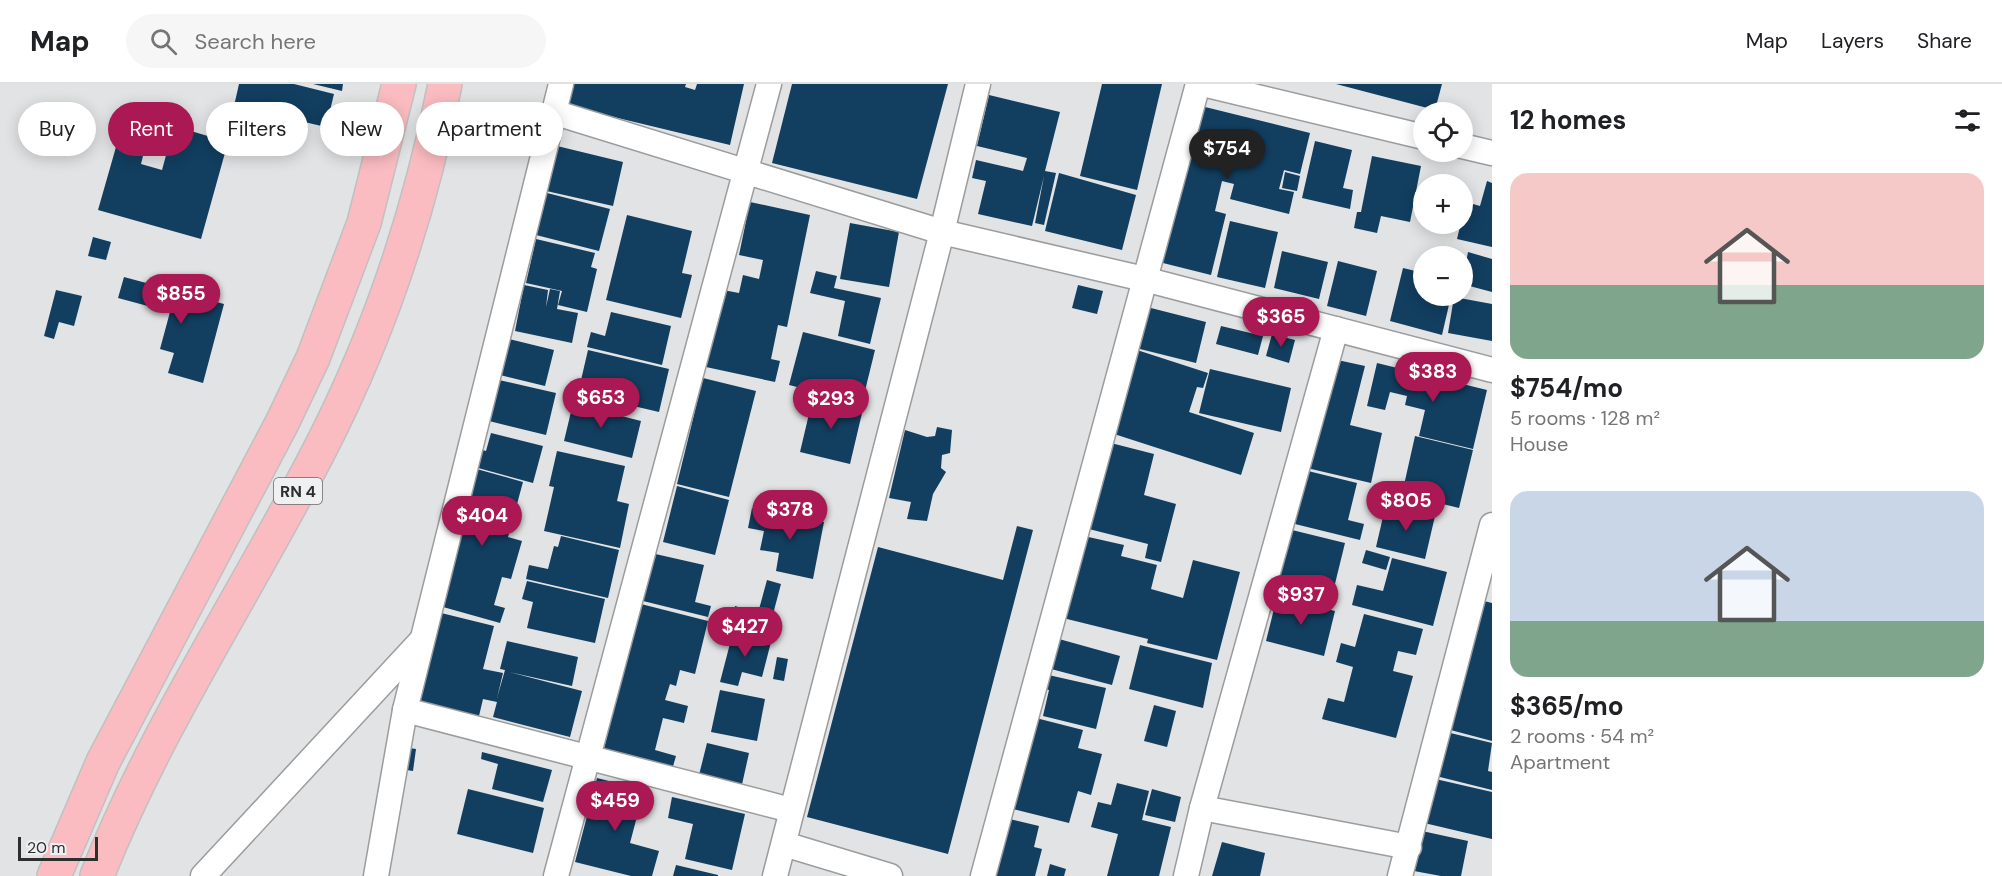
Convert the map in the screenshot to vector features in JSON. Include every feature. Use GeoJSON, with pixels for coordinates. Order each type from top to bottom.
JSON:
{"type":"FeatureCollection","features":[{"type":"Feature","properties":{"kind":"main road","name":"RN 4"},"geometry":{"type":"LineString","coordinates":[[54,876],[103,762],[282,423],[313,358],[364,223],[399,84]]}},
{"type":"Feature","properties":{"kind":"main road","name":"RN 4"},"geometry":{"type":"LineString","coordinates":[[97,876],[136,785],[314,461],[373,334],[409,232],[445,84]]}},
{"type":"Feature","properties":{"kind":"street"},"geometry":{"type":"LineString","coordinates":[[556,102],[561,84]]}},
{"type":"Feature","properties":{"kind":"street"},"geometry":{"type":"LineString","coordinates":[[556,876],[769,84]]}},
{"type":"Feature","properties":{"kind":"street"},"geometry":{"type":"LineString","coordinates":[[775,876],[942,232],[978,84]]}},
{"type":"Feature","properties":{"kind":"street"},"geometry":{"type":"LineString","coordinates":[[983,876],[1144,279],[1201,84],[1413,134]]}},
{"type":"Feature","properties":{"kind":"street"},"geometry":{"type":"LineString","coordinates":[[563,115],[942,232],[1144,279],[1492,370]]}},
{"type":"Feature","properties":{"kind":"street"},"geometry":{"type":"LineString","coordinates":[[1473,149],[1492,153]]}},
{"type":"Feature","properties":{"kind":"street"},"geometry":{"type":"LineString","coordinates":[[376,876],[405,710],[542,156]]}},
{"type":"Feature","properties":{"kind":"street"},"geometry":{"type":"LineString","coordinates":[[1186,876],[1202,808],[1336,329]]}},
{"type":"Feature","properties":{"kind":"street"},"geometry":{"type":"LineString","coordinates":[[1401,876],[1492,525]]}},
{"type":"Feature","properties":{"kind":"street"},"geometry":{"type":"LineString","coordinates":[[203,876],[422,639]]}},
{"type":"Feature","properties":{"kind":"street"},"geometry":{"type":"LineString","coordinates":[[405,710],[791,810]]}},
{"type":"Feature","properties":{"kind":"street"},"geometry":{"type":"LineString","coordinates":[[1202,808],[1409,847]]}},
{"type":"Feature","properties":{"kind":"street"},"geometry":{"type":"LineString","coordinates":[[784,844],[890,876]]}},
{"type":"Feature","properties":{"kind":"building"},"geometry":{"type":"Polygon","coordinates":[[[239,84],[294,84],[334,94],[332,102],[320,102],[320,126],[308,123],[308,102],[235,102],[239,84]]]}},
{"type":"Feature","properties":{"kind":"building"},"geometry":{"type":"Polygon","coordinates":[[[313,84],[343,84],[342,91],[313,84]]]}},
{"type":"Feature","properties":{"kind":"building"},"geometry":{"type":"Polygon","coordinates":[[[573,84],[686,84],[685,87],[695,90],[697,84],[744,84],[730,145],[568,106],[573,84]]]}},
{"type":"Feature","properties":{"kind":"building"},"geometry":{"type":"Polygon","coordinates":[[[792,84],[948,84],[917,199],[772,163],[792,84]]]}},
{"type":"Feature","properties":{"kind":"building"},"geometry":{"type":"Polygon","coordinates":[[[1102,84],[1162,84],[1137,190],[1080,176],[1102,84]]]}},
{"type":"Feature","properties":{"kind":"building"},"geometry":{"type":"Polygon","coordinates":[[[1336,84],[1442,84],[1437,102],[1413,102],[1413,104],[1336,84]]]}},
{"type":"Feature","properties":{"kind":"building"},"geometry":{"type":"Polygon","coordinates":[[[989,95],[1060,112],[1045,171],[1056,173],[1044,225],[1035,223],[1044,176],[1032,226],[978,214],[986,181],[972,178],[976,160],[1023,171],[1027,158],[977,146],[989,95]]]}},
{"type":"Feature","properties":{"kind":"building"},"geometry":{"type":"Polygon","coordinates":[[[1197,105],[1310,133],[1300,174],[1284,170],[1279,189],[1294,192],[1289,214],[1230,199],[1234,184],[1222,181],[1215,211],[1226,214],[1211,275],[1159,262],[1197,105]]]}},
{"type":"Feature","properties":{"kind":"building"},"geometry":{"type":"Polygon","coordinates":[[[194,132],[206,135],[206,156],[224,156],[201,239],[98,210],[113,156],[143,156],[141,164],[162,170],[166,156],[194,156],[194,132]]]}},
{"type":"Feature","properties":{"kind":"building"},"geometry":{"type":"Polygon","coordinates":[[[1315,141],[1352,150],[1343,188],[1353,190],[1350,209],[1302,198],[1315,141]]]}},
{"type":"Feature","properties":{"kind":"building"},"geometry":{"type":"Polygon","coordinates":[[[563,147],[623,162],[613,206],[542,190],[550,156],[563,156],[563,147]]]}},
{"type":"Feature","properties":{"kind":"building"},"geometry":{"type":"Polygon","coordinates":[[[1372,156],[1421,166],[1419,174],[1413,174],[1413,207],[1410,222],[1381,216],[1377,233],[1354,228],[1357,212],[1361,212],[1372,156]]]}},
{"type":"Feature","properties":{"kind":"building"},"geometry":{"type":"Polygon","coordinates":[[[1285,172],[1300,176],[1297,191],[1282,188],[1285,172]]]}},
{"type":"Feature","properties":{"kind":"building"},"geometry":{"type":"Polygon","coordinates":[[[1059,173],[1136,195],[1122,250],[1045,231],[1059,173]]]}},
{"type":"Feature","properties":{"kind":"building"},"geometry":{"type":"Polygon","coordinates":[[[1487,181],[1492,183],[1492,247],[1457,239],[1458,234],[1473,234],[1473,204],[1480,206],[1487,181]]]}},
{"type":"Feature","properties":{"kind":"building"},"geometry":{"type":"Polygon","coordinates":[[[547,193],[610,209],[599,251],[536,235],[547,193]]]}},
{"type":"Feature","properties":{"kind":"building"},"geometry":{"type":"Polygon","coordinates":[[[750,202],[810,215],[787,327],[778,325],[771,359],[780,361],[775,382],[706,367],[723,290],[739,293],[743,275],[759,279],[763,260],[739,255],[750,202]]]}},
{"type":"Feature","properties":{"kind":"building"},"geometry":{"type":"Polygon","coordinates":[[[627,215],[692,231],[682,273],[692,275],[681,318],[606,300],[627,215]]]}},
{"type":"Feature","properties":{"kind":"building"},"geometry":{"type":"Polygon","coordinates":[[[1230,221],[1278,232],[1265,288],[1217,277],[1230,221]]]}},
{"type":"Feature","properties":{"kind":"building"},"geometry":{"type":"Polygon","coordinates":[[[850,223],[899,232],[889,287],[840,279],[850,223]]]}},
{"type":"Feature","properties":{"kind":"building"},"geometry":{"type":"Polygon","coordinates":[[[93,237],[111,242],[106,260],[88,256],[93,237]]]}},
{"type":"Feature","properties":{"kind":"building"},"geometry":{"type":"Polygon","coordinates":[[[536,239],[595,253],[591,267],[597,269],[587,312],[558,305],[562,291],[526,283],[536,239]]]}},
{"type":"Feature","properties":{"kind":"building"},"geometry":{"type":"Polygon","coordinates":[[[1282,251],[1328,262],[1319,299],[1274,288],[1282,251]]]}},
{"type":"Feature","properties":{"kind":"building"},"geometry":{"type":"Polygon","coordinates":[[[1473,253],[1492,259],[1492,292],[1473,287],[1473,253]]]}},
{"type":"Feature","properties":{"kind":"building"},"geometry":{"type":"Polygon","coordinates":[[[1338,261],[1377,271],[1366,316],[1327,306],[1338,261]]]}},
{"type":"Feature","properties":{"kind":"building"},"geometry":{"type":"Polygon","coordinates":[[[1403,268],[1413,270],[1413,306],[1449,306],[1442,335],[1390,321],[1403,268]]]}},
{"type":"Feature","properties":{"kind":"building"},"geometry":{"type":"Polygon","coordinates":[[[816,271],[837,276],[834,288],[881,298],[870,344],[838,336],[845,301],[810,293],[816,271]]]}},
{"type":"Feature","properties":{"kind":"building"},"geometry":{"type":"Polygon","coordinates":[[[124,277],[224,304],[203,383],[168,373],[174,353],[160,349],[170,312],[118,298],[124,277]]]}},
{"type":"Feature","properties":{"kind":"building"},"geometry":{"type":"Polygon","coordinates":[[[524,285],[548,290],[546,307],[550,289],[560,291],[557,309],[578,313],[572,343],[515,331],[524,285]]]}},
{"type":"Feature","properties":{"kind":"building"},"geometry":{"type":"Polygon","coordinates":[[[1078,285],[1103,291],[1097,314],[1072,308],[1078,285]]]}},
{"type":"Feature","properties":{"kind":"building"},"geometry":{"type":"Polygon","coordinates":[[[56,290],[82,296],[74,326],[59,322],[54,339],[44,336],[56,290]]]}},
{"type":"Feature","properties":{"kind":"building"},"geometry":{"type":"Polygon","coordinates":[[[1473,300],[1492,304],[1492,341],[1448,333],[1452,306],[1473,306],[1473,300]]]}},
{"type":"Feature","properties":{"kind":"building"},"geometry":{"type":"Polygon","coordinates":[[[1143,306],[1206,322],[1196,363],[1132,347],[1143,306]]]}},
{"type":"Feature","properties":{"kind":"building"},"geometry":{"type":"Polygon","coordinates":[[[611,312],[671,326],[662,365],[587,347],[591,332],[605,336],[611,312]]]}},
{"type":"Feature","properties":{"kind":"building"},"geometry":{"type":"Polygon","coordinates":[[[1221,326],[1263,336],[1258,355],[1216,344],[1221,326]]]}},
{"type":"Feature","properties":{"kind":"building"},"geometry":{"type":"Polygon","coordinates":[[[803,332],[875,350],[862,403],[789,385],[803,332]]]}},
{"type":"Feature","properties":{"kind":"building"},"geometry":{"type":"Polygon","coordinates":[[[1272,334],[1295,340],[1289,363],[1266,356],[1272,334]]]}},
{"type":"Feature","properties":{"kind":"building"},"geometry":{"type":"Polygon","coordinates":[[[505,338],[554,350],[545,386],[496,374],[505,338]]]}},
{"type":"Feature","properties":{"kind":"building"},"geometry":{"type":"Polygon","coordinates":[[[588,350],[669,369],[659,412],[578,393],[588,350]]]}},
{"type":"Feature","properties":{"kind":"building"},"geometry":{"type":"Polygon","coordinates":[[[1137,350],[1208,373],[1203,388],[1197,387],[1189,412],[1254,433],[1241,475],[1111,433],[1137,350]]]}},
{"type":"Feature","properties":{"kind":"building"},"geometry":{"type":"Polygon","coordinates":[[[1333,359],[1365,366],[1350,425],[1382,433],[1371,483],[1307,468],[1333,359]]]}},
{"type":"Feature","properties":{"kind":"building"},"geometry":{"type":"Polygon","coordinates":[[[1377,363],[1487,390],[1473,449],[1419,436],[1425,410],[1405,405],[1407,396],[1390,392],[1385,410],[1367,406],[1377,363]]]}},
{"type":"Feature","properties":{"kind":"building"},"geometry":{"type":"Polygon","coordinates":[[[1210,369],[1291,388],[1281,432],[1199,413],[1210,369]]]}},
{"type":"Feature","properties":{"kind":"building"},"geometry":{"type":"Polygon","coordinates":[[[703,378],[756,391],[729,497],[677,484],[703,378]]]}},
{"type":"Feature","properties":{"kind":"building"},"geometry":{"type":"Polygon","coordinates":[[[499,380],[556,393],[546,435],[489,421],[499,380]]]}},
{"type":"Feature","properties":{"kind":"building"},"geometry":{"type":"Polygon","coordinates":[[[575,395],[600,401],[598,410],[641,421],[632,458],[564,441],[575,395]]]}},
{"type":"Feature","properties":{"kind":"building"},"geometry":{"type":"Polygon","coordinates":[[[813,397],[863,409],[850,464],[800,452],[813,397]]]}},
{"type":"Feature","properties":{"kind":"building"},"geometry":{"type":"Polygon","coordinates":[[[937,427],[952,430],[950,453],[942,455],[941,468],[946,472],[933,494],[927,521],[907,519],[911,502],[889,498],[905,430],[927,437],[935,436],[937,427]]]}},
{"type":"Feature","properties":{"kind":"building"},"geometry":{"type":"Polygon","coordinates":[[[491,433],[543,446],[533,483],[471,466],[476,448],[486,451],[491,433]]]}},
{"type":"Feature","properties":{"kind":"building"},"geometry":{"type":"Polygon","coordinates":[[[1415,436],[1473,450],[1459,508],[1402,494],[1415,436]]]}},
{"type":"Feature","properties":{"kind":"building"},"geometry":{"type":"Polygon","coordinates":[[[1107,442],[1154,454],[1144,495],[1176,504],[1161,562],[1145,558],[1148,544],[1085,528],[1107,442]]]}},
{"type":"Feature","properties":{"kind":"building"},"geometry":{"type":"Polygon","coordinates":[[[557,451],[625,466],[617,501],[629,504],[620,548],[544,531],[554,487],[549,486],[557,451]]]}},
{"type":"Feature","properties":{"kind":"building"},"geometry":{"type":"Polygon","coordinates":[[[473,468],[523,482],[508,537],[522,541],[511,579],[502,577],[494,605],[505,608],[500,623],[436,605],[473,468]]]}},
{"type":"Feature","properties":{"kind":"building"},"geometry":{"type":"Polygon","coordinates":[[[1308,471],[1357,483],[1348,520],[1364,524],[1360,540],[1295,524],[1308,471]]]}},
{"type":"Feature","properties":{"kind":"building"},"geometry":{"type":"Polygon","coordinates":[[[677,486],[729,500],[715,555],[663,542],[677,486]]]}},
{"type":"Feature","properties":{"kind":"building"},"geometry":{"type":"Polygon","coordinates":[[[1386,504],[1435,516],[1425,559],[1376,547],[1386,504]]]}},
{"type":"Feature","properties":{"kind":"building"},"geometry":{"type":"Polygon","coordinates":[[[752,508],[824,522],[813,579],[776,571],[779,553],[760,550],[764,531],[748,528],[752,508]]]}},
{"type":"Feature","properties":{"kind":"building"},"geometry":{"type":"Polygon","coordinates":[[[1017,526],[1033,530],[948,854],[807,817],[878,547],[1003,580],[1017,526]]]}},
{"type":"Feature","properties":{"kind":"building"},"geometry":{"type":"Polygon","coordinates":[[[1292,530],[1345,543],[1332,596],[1279,582],[1292,530]]]}},
{"type":"Feature","properties":{"kind":"building"},"geometry":{"type":"Polygon","coordinates":[[[561,536],[619,550],[608,598],[526,579],[529,565],[548,569],[554,546],[558,547],[561,536]]]}},
{"type":"Feature","properties":{"kind":"building"},"geometry":{"type":"Polygon","coordinates":[[[1084,536],[1124,545],[1121,556],[1157,565],[1151,589],[1183,598],[1193,560],[1240,572],[1217,660],[1147,643],[1148,639],[1063,618],[1084,536]]]}},
{"type":"Feature","properties":{"kind":"building"},"geometry":{"type":"Polygon","coordinates":[[[1366,550],[1390,557],[1386,570],[1362,563],[1366,550]]]}},
{"type":"Feature","properties":{"kind":"building"},"geometry":{"type":"Polygon","coordinates":[[[651,553],[704,565],[695,602],[711,606],[708,617],[639,600],[651,553]]]}},
{"type":"Feature","properties":{"kind":"building"},"geometry":{"type":"Polygon","coordinates":[[[1392,558],[1447,572],[1433,626],[1352,605],[1357,585],[1383,591],[1392,558]]]}},
{"type":"Feature","properties":{"kind":"building"},"geometry":{"type":"Polygon","coordinates":[[[767,580],[781,584],[768,633],[731,623],[735,606],[758,613],[767,580]]]}},
{"type":"Feature","properties":{"kind":"building"},"geometry":{"type":"Polygon","coordinates":[[[527,581],[605,599],[595,643],[527,628],[533,602],[522,599],[527,581]]]}},
{"type":"Feature","properties":{"kind":"building"},"geometry":{"type":"Polygon","coordinates":[[[1277,597],[1335,611],[1324,656],[1266,641],[1277,597]]]}},
{"type":"Feature","properties":{"kind":"building"},"geometry":{"type":"Polygon","coordinates":[[[1476,599],[1492,603],[1492,741],[1443,728],[1476,599]]]}},
{"type":"Feature","properties":{"kind":"building"},"geometry":{"type":"Polygon","coordinates":[[[641,604],[708,621],[695,674],[680,670],[676,686],[670,684],[665,700],[688,706],[684,723],[663,718],[655,750],[676,756],[672,770],[603,752],[641,604]]]}},
{"type":"Feature","properties":{"kind":"building"},"geometry":{"type":"Polygon","coordinates":[[[429,610],[494,626],[483,669],[503,673],[497,698],[505,670],[500,669],[507,641],[578,657],[572,686],[509,672],[582,691],[570,737],[493,717],[497,702],[483,699],[479,716],[408,698],[429,610]]]}},
{"type":"Feature","properties":{"kind":"building"},"geometry":{"type":"Polygon","coordinates":[[[1364,614],[1423,629],[1416,655],[1398,651],[1393,671],[1413,676],[1396,738],[1322,719],[1328,698],[1344,702],[1353,667],[1336,662],[1341,643],[1355,647],[1364,614]]]}},
{"type":"Feature","properties":{"kind":"building"},"geometry":{"type":"Polygon","coordinates":[[[733,632],[771,642],[762,677],[742,672],[738,686],[720,682],[733,632]]]}},
{"type":"Feature","properties":{"kind":"building"},"geometry":{"type":"Polygon","coordinates":[[[1059,639],[1120,656],[1112,685],[1051,669],[1059,639]]]}},
{"type":"Feature","properties":{"kind":"building"},"geometry":{"type":"Polygon","coordinates":[[[1140,645],[1212,663],[1203,708],[1129,689],[1140,645]]]}},
{"type":"Feature","properties":{"kind":"building"},"geometry":{"type":"Polygon","coordinates":[[[777,657],[788,659],[784,681],[773,679],[777,657]]]}},
{"type":"Feature","properties":{"kind":"building"},"geometry":{"type":"Polygon","coordinates":[[[1044,674],[1106,688],[1096,729],[1043,716],[1049,690],[1041,688],[1044,674]]]}},
{"type":"Feature","properties":{"kind":"building"},"geometry":{"type":"Polygon","coordinates":[[[720,690],[765,699],[757,741],[711,732],[720,690]]]}},
{"type":"Feature","properties":{"kind":"building"},"geometry":{"type":"Polygon","coordinates":[[[1154,705],[1176,711],[1167,747],[1144,741],[1154,705]]]}},
{"type":"Feature","properties":{"kind":"building"},"geometry":{"type":"Polygon","coordinates":[[[1032,717],[1083,730],[1078,748],[1102,754],[1091,795],[1078,791],[1069,823],[1009,808],[1032,717]]]}},
{"type":"Feature","properties":{"kind":"building"},"geometry":{"type":"Polygon","coordinates":[[[1442,731],[1492,743],[1488,771],[1492,772],[1492,790],[1432,775],[1442,731]]]}},
{"type":"Feature","properties":{"kind":"building"},"geometry":{"type":"Polygon","coordinates":[[[707,743],[749,753],[741,789],[698,779],[707,743]]]}},
{"type":"Feature","properties":{"kind":"building"},"geometry":{"type":"Polygon","coordinates":[[[396,746],[416,749],[413,771],[393,768],[396,746]]]}},
{"type":"Feature","properties":{"kind":"building"},"geometry":{"type":"Polygon","coordinates":[[[482,752],[552,770],[543,802],[492,789],[498,764],[481,759],[482,752]]]}},
{"type":"Feature","properties":{"kind":"building"},"geometry":{"type":"Polygon","coordinates":[[[597,778],[644,790],[630,843],[659,851],[652,876],[631,876],[575,862],[597,778]]]}},
{"type":"Feature","properties":{"kind":"building"},"geometry":{"type":"Polygon","coordinates":[[[1431,778],[1492,792],[1492,839],[1420,822],[1431,778]]]}},
{"type":"Feature","properties":{"kind":"building"},"geometry":{"type":"Polygon","coordinates":[[[1117,783],[1149,791],[1142,820],[1171,827],[1159,876],[1107,876],[1118,834],[1091,827],[1098,802],[1111,805],[1117,783]]]}},
{"type":"Feature","properties":{"kind":"building"},"geometry":{"type":"Polygon","coordinates":[[[468,789],[544,808],[533,853],[457,834],[468,789]]]}},
{"type":"Feature","properties":{"kind":"building"},"geometry":{"type":"Polygon","coordinates":[[[1152,789],[1181,797],[1175,822],[1145,815],[1152,789]]]}},
{"type":"Feature","properties":{"kind":"building"},"geometry":{"type":"Polygon","coordinates":[[[672,797],[745,814],[732,870],[685,859],[693,824],[668,818],[672,797]]]}},
{"type":"Feature","properties":{"kind":"building"},"geometry":{"type":"Polygon","coordinates":[[[1001,817],[1039,826],[1034,847],[1042,849],[1035,876],[987,876],[1001,817]]]}},
{"type":"Feature","properties":{"kind":"building"},"geometry":{"type":"Polygon","coordinates":[[[1422,831],[1468,841],[1461,876],[1441,876],[1414,871],[1422,831]]]}},
{"type":"Feature","properties":{"kind":"building"},"geometry":{"type":"Polygon","coordinates":[[[1222,842],[1265,853],[1260,876],[1212,876],[1222,842]]]}},
{"type":"Feature","properties":{"kind":"building"},"geometry":{"type":"Polygon","coordinates":[[[1050,864],[1066,869],[1064,876],[1047,876],[1050,864]]]}},
{"type":"Feature","properties":{"kind":"building"},"geometry":{"type":"Polygon","coordinates":[[[676,865],[718,875],[718,876],[673,876],[676,865]]]}}]}
